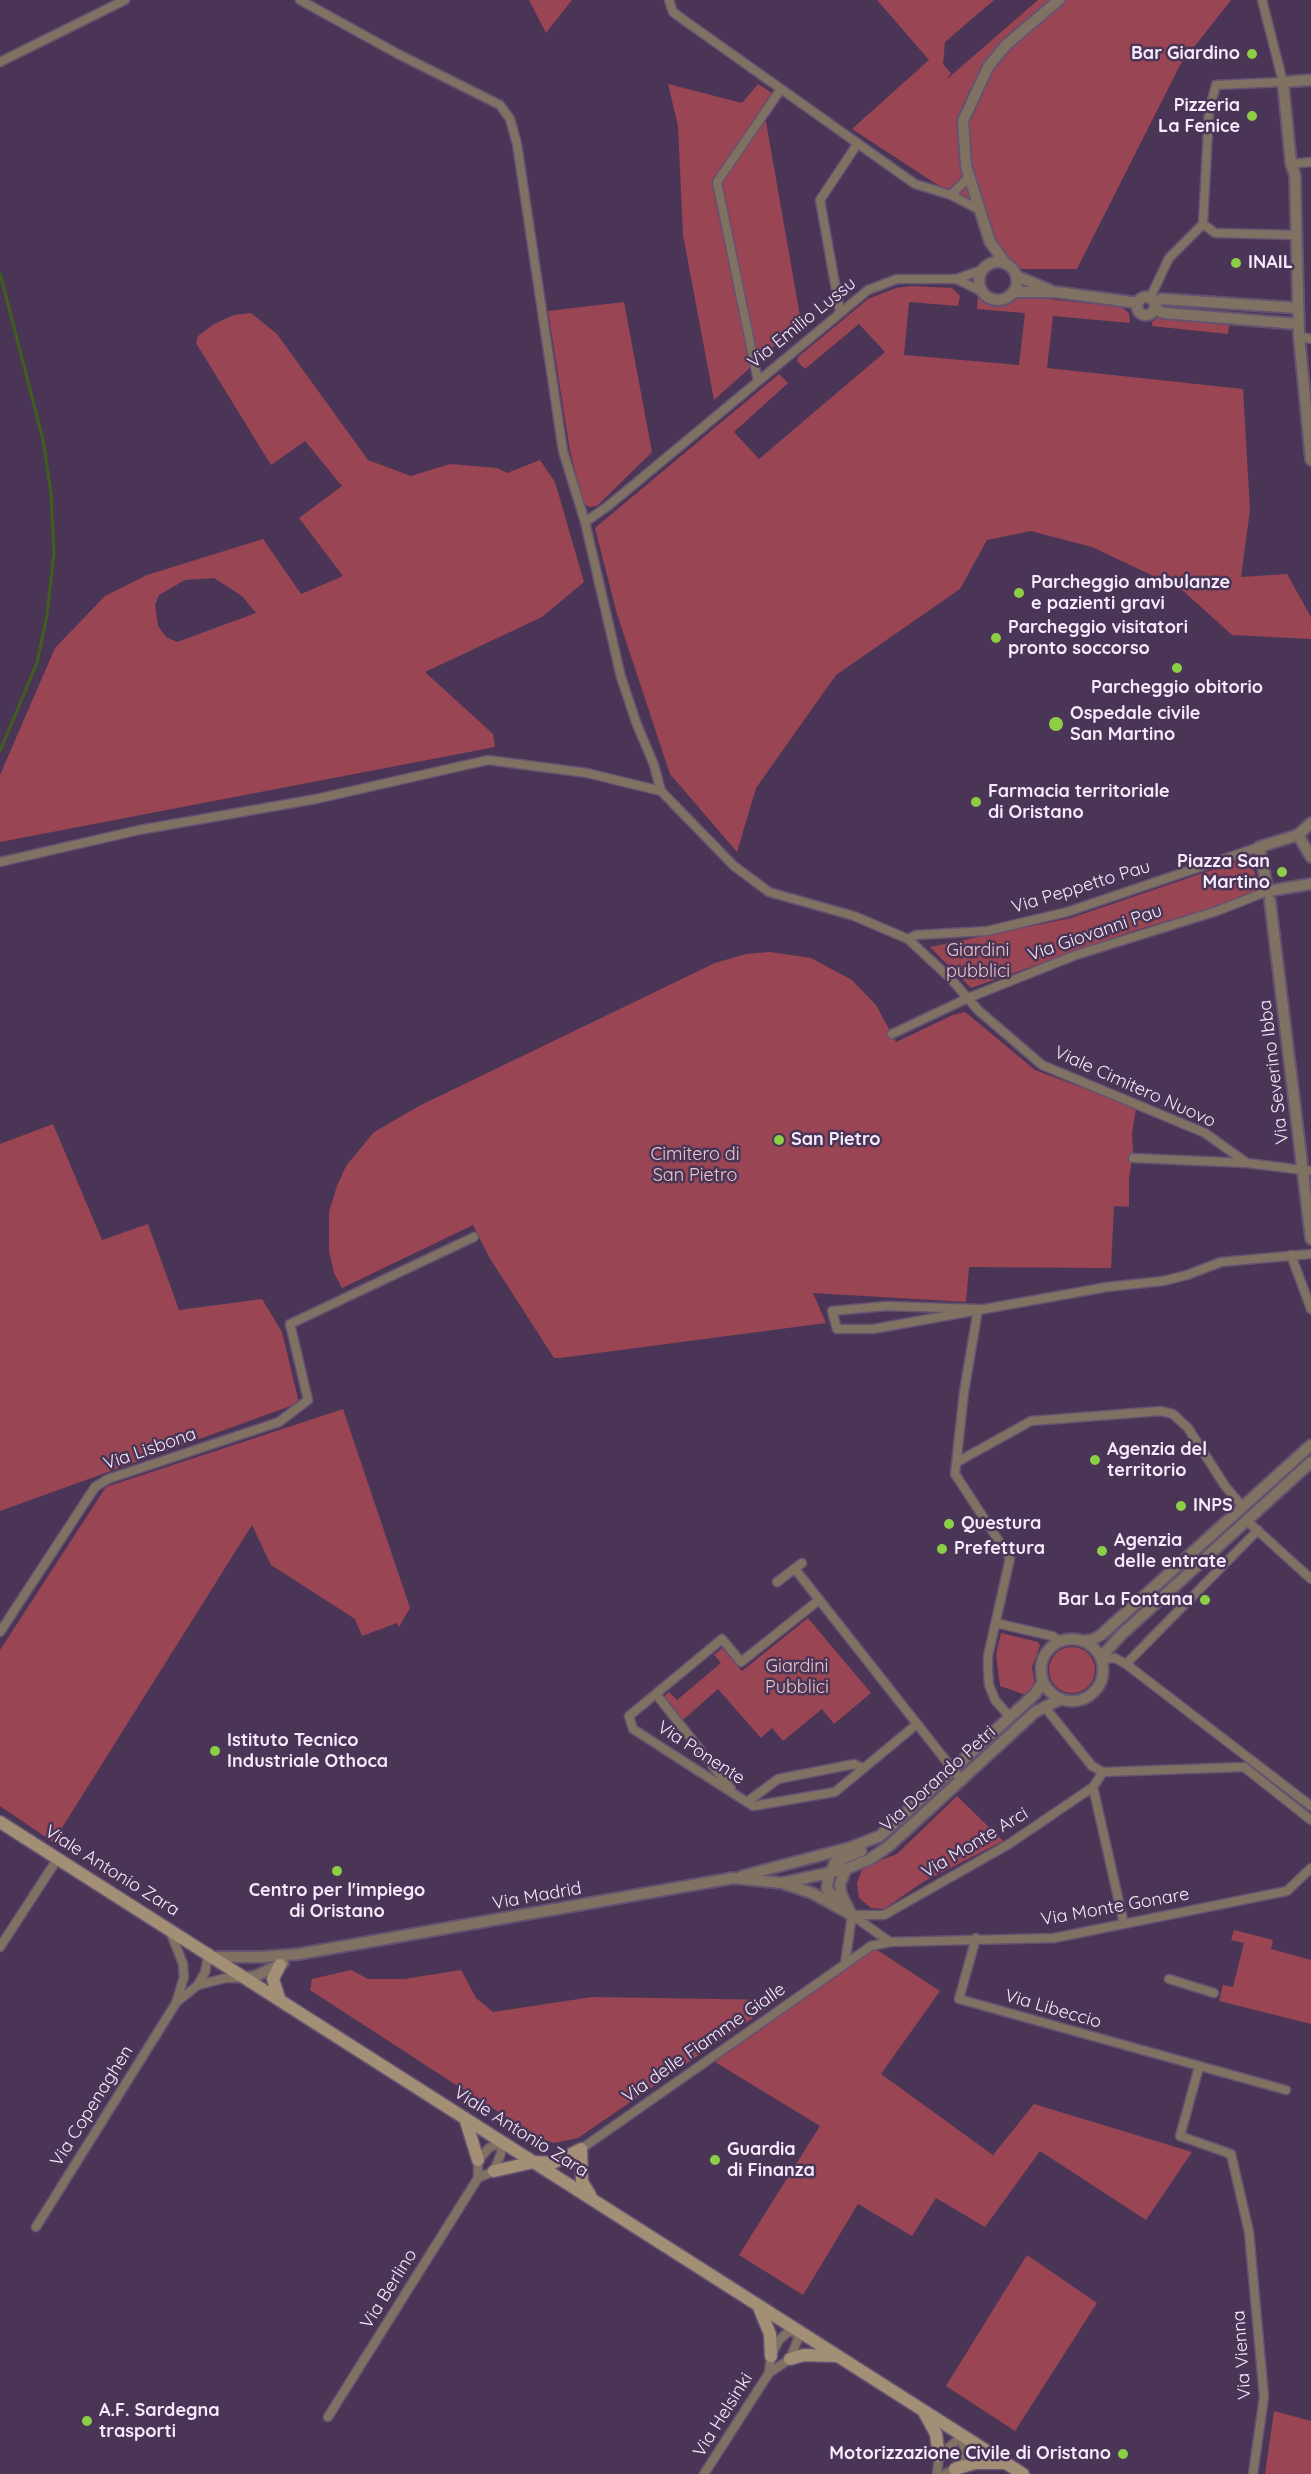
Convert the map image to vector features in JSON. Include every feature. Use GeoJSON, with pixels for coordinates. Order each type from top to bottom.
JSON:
{"type":"FeatureCollection","features":[{"type":"Feature","properties":{"kind":"main road","name":"Viale Antonio Zara"},"geometry":{"type":"LineString","coordinates":[[0,1822],[1023,2474]]}},
{"type":"Feature","properties":{"kind":"main road"},"geometry":{"type":"LineString","coordinates":[[279,1998],[273,1979],[280,1965]]}},
{"type":"Feature","properties":{"kind":"main road"},"geometry":{"type":"LineString","coordinates":[[465,2118],[478,2160]]}},
{"type":"Feature","properties":{"kind":"main road"},"geometry":{"type":"LineString","coordinates":[[494,2171],[534,2162],[553,2163],[581,2149],[582,2182],[592,2199]]}},
{"type":"Feature","properties":{"kind":"main road"},"geometry":{"type":"LineString","coordinates":[[758,2306],[770,2334],[771,2356]]}},
{"type":"Feature","properties":{"kind":"main road"},"geometry":{"type":"LineString","coordinates":[[790,2359],[804,2355],[837,2356]]}},
{"type":"Feature","properties":{"kind":"main road"},"geometry":{"type":"LineString","coordinates":[[923,2411],[936,2434],[939,2456]]}},
{"type":"Feature","properties":{"kind":"main road"},"geometry":{"type":"LineString","coordinates":[[950,2472],[975,2463],[1006,2463]]}},
{"type":"Feature","properties":{"kind":"street"},"geometry":{"type":"LineString","coordinates":[[0,62],[125,0]]}},
{"type":"Feature","properties":{"kind":"street"},"geometry":{"type":"LineString","coordinates":[[300,0],[506,111],[517,144],[563,451],[585,522],[621,677],[654,765],[661,791],[734,866],[769,892],[854,916],[908,939]]}},
{"type":"Feature","properties":{"kind":"street"},"geometry":{"type":"LineString","coordinates":[[669,0],[673,12],[915,184],[951,195],[980,210]]}},
{"type":"Feature","properties":{"kind":"street"},"geometry":{"type":"LineString","coordinates":[[1056,292],[1016,276],[990,242],[970,177],[963,142],[963,121],[976,87],[988,67],[1007,45],[1059,0]]}},
{"type":"Feature","properties":{"kind":"street"},"geometry":{"type":"LineString","coordinates":[[1262,0],[1283,82],[1291,164],[1295,175],[1299,330],[1311,460]]}},
{"type":"Feature","properties":{"kind":"street"},"geometry":{"type":"LineString","coordinates":[[1311,80],[1216,85],[1209,111],[1203,224],[1169,258],[1153,303],[1149,315],[1144,315],[1137,309],[1137,303],[1141,298],[1153,303],[1164,313],[1299,330],[1311,339]]}},
{"type":"Feature","properties":{"kind":"street"},"geometry":{"type":"LineString","coordinates":[[758,381],[717,182],[781,89]]}},
{"type":"Feature","properties":{"kind":"street"},"geometry":{"type":"LineString","coordinates":[[840,312],[820,200],[858,143]]}},
{"type":"Feature","properties":{"kind":"street"},"geometry":{"type":"LineString","coordinates":[[1291,164],[1311,162]]}},
{"type":"Feature","properties":{"kind":"street"},"geometry":{"type":"LineString","coordinates":[[951,195],[970,177]]}},
{"type":"Feature","properties":{"kind":"street"},"geometry":{"type":"LineString","coordinates":[[1203,224],[1215,233],[1297,235]]}},
{"type":"Feature","properties":{"kind":"street"},"geometry":{"type":"LineString","coordinates":[[990,242],[979,280],[981,291],[994,300],[1005,298],[1013,292],[1056,292],[1137,303]]}},
{"type":"Feature","properties":{"kind":"street"},"geometry":{"type":"LineString","coordinates":[[984,268],[996,262],[1006,264]]}},
{"type":"Feature","properties":{"kind":"street","name":"Via Emilio Lussu"},"geometry":{"type":"LineString","coordinates":[[956,279],[984,268]]}},
{"type":"Feature","properties":{"kind":"street"},"geometry":{"type":"LineString","coordinates":[[1013,292],[1016,276]]}},
{"type":"Feature","properties":{"kind":"street","name":"Via Emilio Lussu"},"geometry":{"type":"LineString","coordinates":[[585,522],[608,506],[854,298],[884,282],[909,277],[956,279],[981,291]]}},
{"type":"Feature","properties":{"kind":"street"},"geometry":{"type":"LineString","coordinates":[[1153,303],[1162,299],[1298,308]]}},
{"type":"Feature","properties":{"kind":"street"},"geometry":{"type":"LineString","coordinates":[[0,862],[139,830],[316,799],[488,760],[586,773],[661,791]]}},
{"type":"Feature","properties":{"kind":"street"},"geometry":{"type":"LineString","coordinates":[[1311,823],[1298,835],[1259,847],[1269,896],[1311,884]]}},
{"type":"Feature","properties":{"kind":"street"},"geometry":{"type":"LineString","coordinates":[[1298,835],[1311,857]]}},
{"type":"Feature","properties":{"kind":"street","name":"Via Peppetto Pau"},"geometry":{"type":"LineString","coordinates":[[908,939],[916,935],[987,931],[1067,912],[1259,847]]}},
{"type":"Feature","properties":{"kind":"street","name":"Via Giovanni Pau"},"geometry":{"type":"LineString","coordinates":[[968,998],[1076,955],[1269,896]]}},
{"type":"Feature","properties":{"kind":"street","name":"Via Severino Ibba"},"geometry":{"type":"LineString","coordinates":[[1269,896],[1307,1171],[1311,1239]]}},
{"type":"Feature","properties":{"kind":"street","name":"Viale Cimitero Nuovo"},"geometry":{"type":"LineString","coordinates":[[908,939],[968,998],[1042,1065],[1205,1133],[1247,1163]]}},
{"type":"Feature","properties":{"kind":"street"},"geometry":{"type":"LineString","coordinates":[[892,1034],[968,998]]}},
{"type":"Feature","properties":{"kind":"street","name":"Viale Cimitero Nuovo"},"geometry":{"type":"LineString","coordinates":[[1133,1158],[1247,1163],[1307,1171]]}},
{"type":"Feature","properties":{"kind":"street","name":"Via Lisbona"},"geometry":{"type":"LineString","coordinates":[[0,1632],[95,1487],[108,1479],[279,1422],[308,1400],[290,1323],[474,1237]]}},
{"type":"Feature","properties":{"kind":"street"},"geometry":{"type":"LineString","coordinates":[[978,1309],[887,1306],[832,1311],[837,1329],[873,1329],[1107,1287],[1162,1281],[1187,1275],[1221,1262],[1311,1254]]}},
{"type":"Feature","properties":{"kind":"street"},"geometry":{"type":"LineString","coordinates":[[1291,1255],[1311,1309]]}},
{"type":"Feature","properties":{"kind":"street"},"geometry":{"type":"LineString","coordinates":[[978,1309],[964,1392],[955,1474],[1010,1558],[988,1656],[989,1685],[995,1700],[1010,1717]]}},
{"type":"Feature","properties":{"kind":"street"},"geometry":{"type":"LineString","coordinates":[[957,1462],[1031,1421],[1161,1411],[1173,1414],[1188,1428],[1225,1486],[1243,1507]]}},
{"type":"Feature","properties":{"kind":"street"},"geometry":{"type":"LineString","coordinates":[[996,1623],[1052,1636],[1060,1641],[1092,1640],[1101,1635],[1311,1445]]}},
{"type":"Feature","properties":{"kind":"street"},"geometry":{"type":"LineString","coordinates":[[1101,1658],[1121,1635],[1311,1462]]}},
{"type":"Feature","properties":{"kind":"street"},"geometry":{"type":"LineString","coordinates":[[1246,1520],[1311,1579]]}},
{"type":"Feature","properties":{"kind":"street"},"geometry":{"type":"LineString","coordinates":[[1126,1664],[1258,1530]]}},
{"type":"Feature","properties":{"kind":"street"},"geometry":{"type":"LineString","coordinates":[[777,1582],[798,1566],[819,1600],[962,1781]]}},
{"type":"Feature","properties":{"kind":"street","name":"Via Ponente"},"geometry":{"type":"LineString","coordinates":[[819,1600],[741,1662],[722,1639],[629,1716],[633,1729],[753,1806],[835,1792],[917,1724]]}},
{"type":"Feature","properties":{"kind":"street"},"geometry":{"type":"LineString","coordinates":[[1060,1641],[1045,1654],[1042,1663],[1043,1682],[1054,1695],[1071,1701],[1091,1695],[1102,1678],[1101,1658],[1096,1650],[1083,1641]]}},
{"type":"Feature","properties":{"kind":"street"},"geometry":{"type":"LineString","coordinates":[[1101,1658],[1115,1658],[1126,1664],[1311,1806]]}},
{"type":"Feature","properties":{"kind":"street","name":"Via Dorando Petri"},"geometry":{"type":"LineString","coordinates":[[831,1872],[835,1862],[867,1848],[1035,1694],[1043,1682]]}},
{"type":"Feature","properties":{"kind":"street"},"geometry":{"type":"LineString","coordinates":[[656,1694],[735,1794]]}},
{"type":"Feature","properties":{"kind":"street","name":"Via Dorando Petri"},"geometry":{"type":"LineString","coordinates":[[782,1883],[846,1869],[870,1860],[889,1846],[1044,1706],[1061,1699]]}},
{"type":"Feature","properties":{"kind":"street"},"geometry":{"type":"LineString","coordinates":[[1044,1706],[1092,1766],[1103,1772],[1244,1767],[1311,1820]]}},
{"type":"Feature","properties":{"kind":"street"},"geometry":{"type":"LineString","coordinates":[[1244,1756],[1244,1767]]}},
{"type":"Feature","properties":{"kind":"street"},"geometry":{"type":"LineString","coordinates":[[747,1802],[778,1779],[854,1764],[862,1768]]}},
{"type":"Feature","properties":{"kind":"street","name":"Via Monte Arci"},"geometry":{"type":"LineString","coordinates":[[852,1915],[884,1915],[1009,1844],[1093,1787],[1103,1772]]}},
{"type":"Feature","properties":{"kind":"street"},"geometry":{"type":"LineString","coordinates":[[1093,1787],[1124,1924]]}},
{"type":"Feature","properties":{"kind":"street","name":"Via Dorando Petri"},"geometry":{"type":"LineString","coordinates":[[733,1878],[852,1847],[880,1836]]}},
{"type":"Feature","properties":{"kind":"street"},"geometry":{"type":"LineString","coordinates":[[0,1947],[58,1858]]}},
{"type":"Feature","properties":{"kind":"street","name":"Via Dorando Petri"},"geometry":{"type":"LineString","coordinates":[[768,1869],[820,1863],[831,1872]]}},
{"type":"Feature","properties":{"kind":"street","name":"Via Monte Gonare"},"geometry":{"type":"LineString","coordinates":[[890,1942],[976,1938],[1054,1938],[1287,1891],[1311,1868]]}},
{"type":"Feature","properties":{"kind":"street"},"geometry":{"type":"LineString","coordinates":[[845,1964],[852,1915],[841,1894],[840,1884],[846,1869]]}},
{"type":"Feature","properties":{"kind":"street"},"geometry":{"type":"LineString","coordinates":[[831,1872],[827,1889],[834,1901],[890,1942]]}},
{"type":"Feature","properties":{"kind":"street","name":"Via Madrid"},"geometry":{"type":"LineString","coordinates":[[211,1955],[261,1958],[299,1954],[733,1878],[782,1883]]}},
{"type":"Feature","properties":{"kind":"street"},"geometry":{"type":"LineString","coordinates":[[782,1883],[812,1893],[852,1915]]}},
{"type":"Feature","properties":{"kind":"street","name":"Via Copenaghen"},"geometry":{"type":"LineString","coordinates":[[36,2227],[176,2003],[184,1977],[183,1964],[168,1928]]}},
{"type":"Feature","properties":{"kind":"street","name":"Via Libeccio"},"geometry":{"type":"LineString","coordinates":[[976,1938],[960,1999],[1286,2090]]}},
{"type":"Feature","properties":{"kind":"street","name":"Via delle Fiamme Gialle"},"geometry":{"type":"LineString","coordinates":[[581,2149],[871,1946],[890,1942]]}},
{"type":"Feature","properties":{"kind":"street","name":"Via Madrid"},"geometry":{"type":"LineString","coordinates":[[244,1978],[280,1965],[299,1954]]}},
{"type":"Feature","properties":{"kind":"street"},"geometry":{"type":"LineString","coordinates":[[198,1985],[211,1955]]}},
{"type":"Feature","properties":{"kind":"street","name":"Via Copenaghen"},"geometry":{"type":"LineString","coordinates":[[176,2003],[198,1985],[226,1978],[244,1978]]}},
{"type":"Feature","properties":{"kind":"street"},"geometry":{"type":"LineString","coordinates":[[1169,1979],[1214,1993]]}},
{"type":"Feature","properties":{"kind":"street","name":"Via Vienna"},"geometry":{"type":"LineString","coordinates":[[1199,2067],[1180,2136],[1231,2154],[1249,2232],[1264,2397],[1253,2474]]}},
{"type":"Feature","properties":{"kind":"street"},"geometry":{"type":"LineString","coordinates":[[502,2141],[501,2153],[494,2171],[478,2178],[478,2160],[489,2148],[502,2141]]}},
{"type":"Feature","properties":{"kind":"street","name":"Via Berlino"},"geometry":{"type":"LineString","coordinates":[[328,2417],[478,2178]]}},
{"type":"Feature","properties":{"kind":"street"},"geometry":{"type":"LineString","coordinates":[[790,2359],[798,2339],[796,2330]]}},
{"type":"Feature","properties":{"kind":"street","name":"Via Helsinki"},"geometry":{"type":"LineString","coordinates":[[704,2474],[768,2373],[771,2356],[787,2333],[796,2330]]}},
{"type":"Feature","properties":{"kind":"street","name":"Via Helsinki"},"geometry":{"type":"LineString","coordinates":[[768,2373],[790,2359]]}},
{"type":"Feature","properties":{"kind":"street"},"geometry":{"type":"LineString","coordinates":[[937,2474],[939,2456],[962,2436]]}},
{"type":"Feature","properties":{"kind":"street"},"geometry":{"type":"LineString","coordinates":[[950,2472],[964,2451],[962,2436]]}},
{"type":"Feature","properties":{"kind":"green space"},"geometry":{"type":"Polygon","coordinates":[[[529,0],[572,0],[546,33],[529,0]]]}},
{"type":"Feature","properties":{"kind":"green space"},"geometry":{"type":"Polygon","coordinates":[[[877,0],[994,0],[945,42],[943,64],[951,73],[946,80],[1038,0],[1231,0],[1180,65],[1077,269],[1008,269],[995,240],[970,206],[852,129],[929,60],[877,0]]]}},
{"type":"Feature","properties":{"kind":"green space"},"geometry":{"type":"Polygon","coordinates":[[[668,84],[742,103],[758,84],[778,97],[765,116],[801,322],[714,400],[683,235],[678,126],[668,84]]]}},
{"type":"Feature","properties":{"kind":"green space"},"geometry":{"type":"Polygon","coordinates":[[[911,286],[952,288],[960,296],[958,306],[909,302],[904,355],[1019,365],[1025,313],[977,309],[978,296],[984,292],[1121,307],[1129,313],[1130,323],[1053,316],[1047,368],[1243,389],[1250,510],[1241,577],[1287,574],[1311,617],[1311,639],[1232,635],[1181,589],[1092,547],[1031,531],[987,540],[960,589],[836,675],[756,788],[737,852],[670,774],[617,614],[595,528],[779,374],[788,383],[734,432],[759,459],[885,352],[859,324],[805,369],[797,361],[798,357],[868,299],[896,288],[911,286]]]}},
{"type":"Feature","properties":{"kind":"green space"},"geometry":{"type":"Polygon","coordinates":[[[624,302],[652,452],[597,506],[589,507],[583,503],[570,451],[548,311],[624,302]]]}},
{"type":"Feature","properties":{"kind":"green space"},"geometry":{"type":"Polygon","coordinates":[[[251,313],[277,334],[368,460],[411,476],[450,464],[497,468],[507,473],[540,460],[555,482],[584,582],[542,617],[425,672],[493,734],[495,747],[0,842],[0,775],[55,648],[105,596],[147,575],[263,539],[301,594],[343,576],[299,518],[342,486],[305,441],[271,465],[196,343],[198,336],[214,324],[234,315],[251,313]],[[214,578],[185,580],[159,595],[155,605],[158,626],[166,637],[177,642],[256,613],[242,596],[214,578]]]}},
{"type":"Feature","properties":{"kind":"green space"},"geometry":{"type":"Polygon","coordinates":[[[1157,318],[1229,325],[1228,334],[1152,326],[1152,322],[1157,318]]]}},
{"type":"Feature","properties":{"kind":"green space","name":"Giardini pubblici"},"geometry":{"type":"Polygon","coordinates":[[[1250,857],[1259,889],[1215,907],[1136,930],[971,988],[930,947],[1071,918],[1250,857]]]}},
{"type":"Feature","properties":{"kind":"green space","name":"Cimitero di San Pietro"},"geometry":{"type":"Polygon","coordinates":[[[770,952],[811,958],[852,980],[876,1005],[896,1042],[953,1015],[965,1012],[1035,1070],[1136,1108],[1132,1134],[1129,1207],[1114,1206],[1111,1268],[969,1267],[966,1302],[813,1293],[826,1323],[560,1358],[554,1358],[489,1257],[473,1225],[342,1288],[334,1273],[329,1251],[329,1212],[346,1166],[374,1132],[421,1105],[715,963],[746,954],[770,952]]]}},
{"type":"Feature","properties":{"kind":"green space"},"geometry":{"type":"Polygon","coordinates":[[[53,1124],[102,1240],[148,1224],[179,1310],[262,1299],[282,1332],[299,1403],[0,1511],[0,1144],[53,1124]]]}},
{"type":"Feature","properties":{"kind":"green space"},"geometry":{"type":"Polygon","coordinates":[[[343,1409],[410,1608],[399,1627],[397,1623],[362,1636],[355,1619],[271,1565],[252,1525],[53,1842],[0,1806],[0,1650],[106,1487],[343,1409]]]}},
{"type":"Feature","properties":{"kind":"green space","name":"Giardini Pubblici"},"geometry":{"type":"Polygon","coordinates":[[[808,1618],[871,1693],[834,1724],[822,1709],[783,1741],[772,1728],[761,1738],[718,1689],[683,1720],[662,1698],[669,1692],[677,1700],[721,1663],[714,1655],[722,1648],[742,1671],[808,1618]]]}},
{"type":"Feature","properties":{"kind":"green space"},"geometry":{"type":"Polygon","coordinates":[[[1001,1633],[1038,1642],[1040,1646],[1032,1667],[1035,1685],[1026,1695],[1000,1686],[996,1655],[1001,1633]]]}},
{"type":"Feature","properties":{"kind":"green space"},"geometry":{"type":"Polygon","coordinates":[[[1072,1647],[1088,1654],[1095,1670],[1088,1686],[1072,1693],[1056,1686],[1049,1670],[1056,1654],[1072,1647]]]}},
{"type":"Feature","properties":{"kind":"green space"},"geometry":{"type":"Polygon","coordinates":[[[957,1796],[1003,1841],[923,1882],[884,1909],[871,1908],[859,1898],[857,1883],[863,1867],[897,1854],[957,1796]]]}},
{"type":"Feature","properties":{"kind":"green space"},"geometry":{"type":"Polygon","coordinates":[[[1234,1930],[1273,1940],[1271,1949],[1311,1960],[1311,2024],[1219,2001],[1223,1985],[1233,1987],[1244,1943],[1231,1940],[1234,1930]]]}},
{"type":"Feature","properties":{"kind":"green space"},"geometry":{"type":"Polygon","coordinates":[[[874,1948],[940,1991],[881,2074],[993,2155],[1034,2104],[1192,2152],[1146,2220],[1040,2151],[985,2227],[936,2198],[912,2236],[858,2204],[803,2295],[739,2255],[820,2126],[715,2062],[874,1948]]]}},
{"type":"Feature","properties":{"kind":"green space"},"geometry":{"type":"Polygon","coordinates":[[[351,1970],[368,1979],[404,1979],[461,1970],[476,1998],[493,2012],[592,1997],[779,2000],[578,2138],[554,2143],[540,2138],[310,1990],[312,1979],[351,1970]]]}},
{"type":"Feature","properties":{"kind":"green space"},"geometry":{"type":"Polygon","coordinates":[[[1027,2255],[1097,2303],[1015,2431],[946,2386],[1027,2255]]]}},
{"type":"Feature","properties":{"kind":"green space"},"geometry":{"type":"Polygon","coordinates":[[[1274,2411],[1311,2421],[1311,2474],[1265,2474],[1274,2411]]]}},
{"type":"Feature","properties":{"kind":"waterway"},"geometry":{"type":"LineString","coordinates":[[0,273],[43,440],[51,493],[54,553],[47,615],[37,663],[0,751]]}},
{"type":"Feature","properties":{"kind":"place","name":"Bar Giardino"},"geometry":{"type":"Point","coordinates":[1252,54]}},
{"type":"Feature","properties":{"kind":"place","name":"Pizzeria La Fenice"},"geometry":{"type":"Point","coordinates":[1252,116]}},
{"type":"Feature","properties":{"kind":"place","name":"INAIL"},"geometry":{"type":"Point","coordinates":[1236,263]}},
{"type":"Feature","properties":{"kind":"place","name":"Parcheggio ambulanze e pazienti gravi"},"geometry":{"type":"Point","coordinates":[1019,593]}},
{"type":"Feature","properties":{"kind":"place","name":"Parcheggio visitatori pronto soccorso"},"geometry":{"type":"Point","coordinates":[996,638]}},
{"type":"Feature","properties":{"kind":"place","name":"Parcheggio obitorio"},"geometry":{"type":"Point","coordinates":[1177,668]}},
{"type":"Feature","properties":{"kind":"place","name":"Ospedale civile San Martino"},"geometry":{"type":"Point","coordinates":[1056,724]}},
{"type":"Feature","properties":{"kind":"place","name":"Farmacia territoriale di Oristano"},"geometry":{"type":"Point","coordinates":[976,802]}},
{"type":"Feature","properties":{"kind":"place","name":"Piazza San Martino"},"geometry":{"type":"Point","coordinates":[1282,872]}},
{"type":"Feature","properties":{"kind":"place","name":"San Pietro"},"geometry":{"type":"Point","coordinates":[779,1140]}},
{"type":"Feature","properties":{"kind":"place","name":"Agenzia del territorio"},"geometry":{"type":"Point","coordinates":[1095,1460]}},
{"type":"Feature","properties":{"kind":"place","name":"INPS"},"geometry":{"type":"Point","coordinates":[1181,1506]}},
{"type":"Feature","properties":{"kind":"place","name":"Questura"},"geometry":{"type":"Point","coordinates":[949,1524]}},
{"type":"Feature","properties":{"kind":"place","name":"Prefettura"},"geometry":{"type":"Point","coordinates":[942,1549]}},
{"type":"Feature","properties":{"kind":"place","name":"Agenzia delle entrate"},"geometry":{"type":"Point","coordinates":[1102,1551]}},
{"type":"Feature","properties":{"kind":"place","name":"Bar La Fontana"},"geometry":{"type":"Point","coordinates":[1205,1600]}},
{"type":"Feature","properties":{"kind":"place","name":"Istituto Tecnico Industriale Othoca"},"geometry":{"type":"Point","coordinates":[215,1751]}},
{"type":"Feature","properties":{"kind":"place","name":"Centro per l'impiego di Oristano"},"geometry":{"type":"Point","coordinates":[337,1871]}},
{"type":"Feature","properties":{"kind":"place","name":"Guardia di Finanza"},"geometry":{"type":"Point","coordinates":[715,2160]}},
{"type":"Feature","properties":{"kind":"place","name":"A.F. Sardegna trasporti"},"geometry":{"type":"Point","coordinates":[87,2421]}},
{"type":"Feature","properties":{"kind":"place","name":"Motorizzazione Civile di Oristano"},"geometry":{"type":"Point","coordinates":[1123,2454]}}]}
